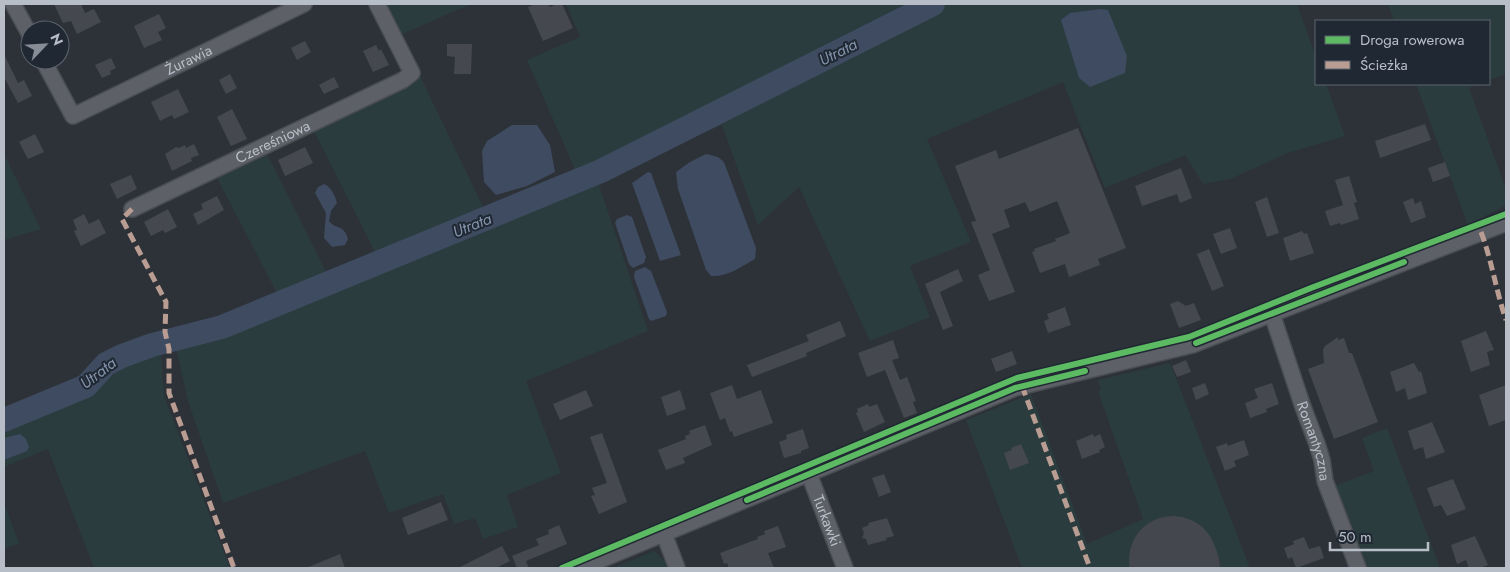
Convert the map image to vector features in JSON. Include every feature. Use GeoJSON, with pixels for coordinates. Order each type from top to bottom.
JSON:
{"type":"FeatureCollection","features":[{"type":"Feature","properties":{"kind":"street"},"geometry":{"type":"LineString","coordinates":[[13,4],[22,20]]}},
{"type":"Feature","properties":{"kind":"street","name":"Żurawia"},"geometry":{"type":"LineString","coordinates":[[48,70],[73,116],[304,4]]}},
{"type":"Feature","properties":{"kind":"street","name":"Czereśniowa"},"geometry":{"type":"LineString","coordinates":[[132,209],[404,80],[412,73],[377,4]]}},
{"type":"Feature","properties":{"kind":"street"},"geometry":{"type":"LineString","coordinates":[[581,568],[1015,388],[1192,345],[1506,223]]}},
{"type":"Feature","properties":{"kind":"street","name":"Romantyczna"},"geometry":{"type":"LineString","coordinates":[[1272,314],[1317,444],[1322,460],[1325,481],[1358,568]]}},
{"type":"Feature","properties":{"kind":"street","name":"Turkawki"},"geometry":{"type":"LineString","coordinates":[[809,474],[845,568]]}},
{"type":"Feature","properties":{"kind":"street"},"geometry":{"type":"LineString","coordinates":[[664,534],[677,568]]}},
{"type":"Feature","properties":{"kind":"shaded area"},"geometry":{"type":"Polygon","coordinates":[[[384,4],[471,4],[400,35],[384,4]]]}},
{"type":"Feature","properties":{"kind":"shaded area"},"geometry":{"type":"Polygon","coordinates":[[[566,4],[1297,4],[1315,54],[1315,85],[1326,85],[1345,136],[1288,153],[1230,179],[1203,184],[1185,155],[1105,188],[1063,82],[927,139],[971,242],[910,266],[930,317],[870,341],[799,187],[758,225],[722,125],[597,179],[648,331],[526,381],[561,473],[507,495],[518,527],[483,539],[475,518],[454,524],[443,494],[389,513],[365,451],[223,503],[188,401],[176,348],[161,352],[164,396],[230,568],[94,568],[48,449],[4,467],[4,413],[73,385],[110,353],[173,336],[229,317],[279,297],[215,174],[265,150],[328,276],[377,256],[312,127],[420,76],[485,211],[577,174],[527,60],[580,37],[566,4]]]}},
{"type":"Feature","properties":{"kind":"shaded area"},"geometry":{"type":"Polygon","coordinates":[[[1388,4],[1506,4],[1506,74],[1490,80],[1490,20],[1394,20],[1388,4]]]}},
{"type":"Feature","properties":{"kind":"shaded area"},"geometry":{"type":"Polygon","coordinates":[[[1416,85],[1476,85],[1469,88],[1506,189],[1506,205],[1468,225],[1416,85]]]}},
{"type":"Feature","properties":{"kind":"shaded area"},"geometry":{"type":"Polygon","coordinates":[[[4,154],[41,229],[4,240],[4,154]]]}},
{"type":"Feature","properties":{"kind":"shaded area"},"geometry":{"type":"Polygon","coordinates":[[[1170,363],[1250,568],[1022,568],[966,420],[1031,394],[1087,544],[1143,519],[1098,391],[1101,390],[1098,380],[1170,363]]]}},
{"type":"Feature","properties":{"kind":"shaded area"},"geometry":{"type":"Polygon","coordinates":[[[1387,428],[1440,568],[1365,568],[1334,486],[1374,471],[1362,438],[1387,428]]]}},
{"type":"Feature","properties":{"kind":"shaded area"},"geometry":{"type":"Polygon","coordinates":[[[4,504],[19,543],[4,549],[4,504]]]}},
{"type":"Feature","properties":{"kind":"shaded area"},"geometry":{"type":"Polygon","coordinates":[[[654,551],[664,560],[668,568],[613,568],[654,551]]]}},
{"type":"Feature","properties":{"kind":"water"},"geometry":{"type":"Polygon","coordinates":[[[1101,9],[1108,10],[1127,56],[1125,73],[1090,87],[1079,78],[1061,20],[1070,13],[1101,9]]]}},
{"type":"Feature","properties":{"kind":"water"},"geometry":{"type":"Polygon","coordinates":[[[512,125],[537,125],[550,145],[555,172],[527,186],[496,195],[484,182],[482,151],[487,141],[512,125]]]}},
{"type":"Feature","properties":{"kind":"water"},"geometry":{"type":"Polygon","coordinates":[[[706,154],[718,157],[724,162],[756,248],[755,259],[734,271],[717,276],[711,276],[706,270],[678,189],[676,172],[706,154]]]}},
{"type":"Feature","properties":{"kind":"water"},"geometry":{"type":"Polygon","coordinates":[[[648,172],[651,173],[681,255],[660,261],[632,183],[648,172]]]}},
{"type":"Feature","properties":{"kind":"water"},"geometry":{"type":"Polygon","coordinates":[[[324,184],[329,187],[337,203],[331,211],[329,221],[342,229],[346,234],[348,239],[345,245],[332,247],[324,238],[326,213],[315,193],[318,187],[324,184]]]}},
{"type":"Feature","properties":{"kind":"water"},"geometry":{"type":"Polygon","coordinates":[[[627,215],[632,217],[646,257],[644,263],[633,268],[629,264],[615,223],[617,219],[627,215]]]}},
{"type":"Feature","properties":{"kind":"water"},"geometry":{"type":"Polygon","coordinates":[[[645,267],[651,271],[667,312],[666,316],[651,321],[634,277],[635,271],[645,267]]]}},
{"type":"Feature","properties":{"kind":"water"},"geometry":{"type":"Polygon","coordinates":[[[20,434],[26,439],[29,447],[27,451],[4,460],[4,438],[20,434]]]}},
{"type":"Feature","properties":{"kind":"building"},"geometry":{"type":"Polygon","coordinates":[[[54,4],[81,4],[85,13],[94,9],[101,22],[77,34],[70,20],[62,20],[54,4]]]}},
{"type":"Feature","properties":{"kind":"building"},"geometry":{"type":"Polygon","coordinates":[[[535,4],[548,4],[550,7],[562,4],[573,28],[543,41],[528,7],[535,4]]]}},
{"type":"Feature","properties":{"kind":"building"},"geometry":{"type":"Polygon","coordinates":[[[159,14],[166,28],[158,32],[162,40],[144,48],[134,26],[159,14]]]}},
{"type":"Feature","properties":{"kind":"building"},"geometry":{"type":"Polygon","coordinates":[[[305,41],[311,52],[297,60],[291,48],[305,41]]]}},
{"type":"Feature","properties":{"kind":"building"},"geometry":{"type":"Polygon","coordinates":[[[447,44],[472,44],[471,74],[454,74],[455,57],[447,56],[447,44]]]}},
{"type":"Feature","properties":{"kind":"building"},"geometry":{"type":"Polygon","coordinates":[[[376,45],[379,51],[381,49],[389,65],[373,72],[363,51],[376,45]]]}},
{"type":"Feature","properties":{"kind":"building"},"geometry":{"type":"Polygon","coordinates":[[[4,54],[18,83],[24,80],[32,96],[18,103],[4,77],[4,54]]]}},
{"type":"Feature","properties":{"kind":"building"},"geometry":{"type":"Polygon","coordinates":[[[111,58],[116,68],[110,71],[111,74],[102,78],[95,65],[111,58]]]}},
{"type":"Feature","properties":{"kind":"building"},"geometry":{"type":"Polygon","coordinates":[[[230,74],[237,88],[226,94],[219,80],[230,74]]]}},
{"type":"Feature","properties":{"kind":"building"},"geometry":{"type":"Polygon","coordinates":[[[334,77],[339,87],[324,94],[319,85],[334,77]]]}},
{"type":"Feature","properties":{"kind":"building"},"geometry":{"type":"Polygon","coordinates":[[[178,89],[189,112],[174,119],[172,115],[160,121],[151,102],[178,89]]]}},
{"type":"Feature","properties":{"kind":"building"},"geometry":{"type":"Polygon","coordinates":[[[232,109],[247,139],[231,146],[217,117],[232,109]]]}},
{"type":"Feature","properties":{"kind":"building"},"geometry":{"type":"Polygon","coordinates":[[[1425,124],[1431,140],[1380,158],[1375,141],[1425,124]]]}},
{"type":"Feature","properties":{"kind":"building"},"geometry":{"type":"Polygon","coordinates":[[[1078,128],[1126,248],[1098,259],[1100,265],[1069,277],[1065,264],[1040,273],[1032,252],[1035,251],[1034,249],[1056,241],[1055,239],[1070,233],[1057,201],[1030,212],[1025,202],[1004,210],[1010,227],[992,234],[1015,292],[989,301],[978,275],[990,270],[971,222],[976,221],[955,166],[996,150],[999,159],[1078,128]]]}},
{"type":"Feature","properties":{"kind":"building"},"geometry":{"type":"Polygon","coordinates":[[[35,134],[44,152],[28,159],[19,142],[35,134]]]}},
{"type":"Feature","properties":{"kind":"building"},"geometry":{"type":"Polygon","coordinates":[[[194,144],[199,155],[191,158],[192,161],[172,171],[165,154],[176,147],[179,148],[185,145],[186,148],[194,144]]]}},
{"type":"Feature","properties":{"kind":"building"},"geometry":{"type":"Polygon","coordinates":[[[305,147],[313,163],[285,176],[278,160],[305,147]]]}},
{"type":"Feature","properties":{"kind":"building"},"geometry":{"type":"Polygon","coordinates":[[[1445,162],[1450,176],[1433,182],[1428,168],[1445,162]]]}},
{"type":"Feature","properties":{"kind":"building"},"geometry":{"type":"Polygon","coordinates":[[[1181,168],[1192,198],[1180,203],[1177,194],[1142,206],[1135,186],[1181,168]]]}},
{"type":"Feature","properties":{"kind":"building"},"geometry":{"type":"Polygon","coordinates":[[[131,175],[137,189],[117,199],[110,184],[131,175]]]}},
{"type":"Feature","properties":{"kind":"building"},"geometry":{"type":"Polygon","coordinates":[[[1349,176],[1357,202],[1354,203],[1359,219],[1341,225],[1340,223],[1330,226],[1325,211],[1343,205],[1335,180],[1349,176]]]}},
{"type":"Feature","properties":{"kind":"building"},"geometry":{"type":"Polygon","coordinates":[[[217,196],[224,210],[198,225],[193,214],[203,209],[201,204],[217,196]]]}},
{"type":"Feature","properties":{"kind":"building"},"geometry":{"type":"Polygon","coordinates":[[[1267,197],[1279,233],[1267,237],[1255,202],[1267,197]]]}},
{"type":"Feature","properties":{"kind":"building"},"geometry":{"type":"Polygon","coordinates":[[[1413,198],[1415,204],[1421,201],[1426,217],[1411,223],[1403,202],[1413,198]]]}},
{"type":"Feature","properties":{"kind":"building"},"geometry":{"type":"Polygon","coordinates":[[[168,209],[177,227],[165,233],[163,230],[151,236],[144,222],[168,209]]]}},
{"type":"Feature","properties":{"kind":"building"},"geometry":{"type":"Polygon","coordinates":[[[84,214],[89,224],[99,219],[106,233],[81,246],[74,231],[77,230],[73,220],[84,214]]]}},
{"type":"Feature","properties":{"kind":"building"},"geometry":{"type":"Polygon","coordinates":[[[1230,228],[1237,248],[1221,254],[1213,234],[1230,228]]]}},
{"type":"Feature","properties":{"kind":"building"},"geometry":{"type":"Polygon","coordinates":[[[1302,231],[1304,234],[1307,233],[1314,253],[1290,261],[1283,238],[1302,231]]]}},
{"type":"Feature","properties":{"kind":"building"},"geometry":{"type":"Polygon","coordinates":[[[1209,249],[1224,286],[1212,291],[1197,254],[1209,249]]]}},
{"type":"Feature","properties":{"kind":"building"},"geometry":{"type":"Polygon","coordinates":[[[958,269],[963,281],[940,292],[953,326],[943,330],[925,284],[958,269]]]}},
{"type":"Feature","properties":{"kind":"building"},"geometry":{"type":"Polygon","coordinates":[[[1178,301],[1186,306],[1194,303],[1201,320],[1179,328],[1170,304],[1178,301]]]}},
{"type":"Feature","properties":{"kind":"building"},"geometry":{"type":"Polygon","coordinates":[[[1065,307],[1071,325],[1048,333],[1044,321],[1049,319],[1047,314],[1065,307]]]}},
{"type":"Feature","properties":{"kind":"building"},"geometry":{"type":"Polygon","coordinates":[[[840,321],[846,336],[806,353],[807,356],[752,377],[747,365],[809,341],[806,335],[840,321]]]}},
{"type":"Feature","properties":{"kind":"building"},"geometry":{"type":"Polygon","coordinates":[[[1486,331],[1494,350],[1487,352],[1490,365],[1471,372],[1461,341],[1486,331]]]}},
{"type":"Feature","properties":{"kind":"building"},"geometry":{"type":"Polygon","coordinates":[[[1338,337],[1338,340],[1344,338],[1349,353],[1352,353],[1378,422],[1334,439],[1308,369],[1324,363],[1323,350],[1325,346],[1338,337]]]}},
{"type":"Feature","properties":{"kind":"building"},"geometry":{"type":"Polygon","coordinates":[[[893,340],[899,358],[892,360],[900,380],[907,377],[916,401],[913,402],[917,413],[904,418],[885,370],[867,377],[858,353],[893,340]]]}},
{"type":"Feature","properties":{"kind":"building"},"geometry":{"type":"Polygon","coordinates":[[[1012,351],[1017,364],[996,372],[991,359],[1012,351]]]}},
{"type":"Feature","properties":{"kind":"building"},"geometry":{"type":"Polygon","coordinates":[[[1186,360],[1191,372],[1177,377],[1172,366],[1186,360]]]}},
{"type":"Feature","properties":{"kind":"building"},"geometry":{"type":"Polygon","coordinates":[[[1414,363],[1419,372],[1421,371],[1427,393],[1408,400],[1405,388],[1396,392],[1390,372],[1414,363]]]}},
{"type":"Feature","properties":{"kind":"building"},"geometry":{"type":"Polygon","coordinates":[[[1205,383],[1209,394],[1196,400],[1192,388],[1205,383]]]}},
{"type":"Feature","properties":{"kind":"building"},"geometry":{"type":"Polygon","coordinates":[[[1272,383],[1279,404],[1266,409],[1267,412],[1250,418],[1245,403],[1258,398],[1254,389],[1272,383]]]}},
{"type":"Feature","properties":{"kind":"building"},"geometry":{"type":"Polygon","coordinates":[[[732,385],[737,399],[761,390],[773,423],[734,437],[725,418],[720,420],[710,393],[732,385]]]}},
{"type":"Feature","properties":{"kind":"building"},"geometry":{"type":"Polygon","coordinates":[[[1506,385],[1506,420],[1489,426],[1479,395],[1506,385]]]}},
{"type":"Feature","properties":{"kind":"building"},"geometry":{"type":"Polygon","coordinates":[[[586,390],[593,406],[560,420],[553,404],[586,390]]]}},
{"type":"Feature","properties":{"kind":"building"},"geometry":{"type":"Polygon","coordinates":[[[680,390],[686,409],[667,416],[661,397],[680,390]]]}},
{"type":"Feature","properties":{"kind":"building"},"geometry":{"type":"Polygon","coordinates":[[[868,404],[869,407],[877,404],[885,422],[864,432],[856,413],[858,412],[857,409],[868,404]]]}},
{"type":"Feature","properties":{"kind":"building"},"geometry":{"type":"Polygon","coordinates":[[[1432,422],[1445,452],[1426,459],[1423,447],[1414,450],[1408,431],[1432,422]]]}},
{"type":"Feature","properties":{"kind":"building"},"geometry":{"type":"Polygon","coordinates":[[[705,425],[712,445],[683,458],[685,463],[666,470],[658,450],[686,439],[685,436],[690,434],[689,431],[705,425]]]}},
{"type":"Feature","properties":{"kind":"building"},"geometry":{"type":"Polygon","coordinates":[[[803,429],[809,448],[801,451],[801,453],[784,458],[779,442],[787,439],[786,435],[803,429]]]}},
{"type":"Feature","properties":{"kind":"building"},"geometry":{"type":"Polygon","coordinates":[[[602,433],[627,502],[599,514],[591,496],[595,495],[592,488],[607,483],[590,437],[602,433]]]}},
{"type":"Feature","properties":{"kind":"building"},"geometry":{"type":"Polygon","coordinates":[[[1093,434],[1094,437],[1100,434],[1105,447],[1099,450],[1100,452],[1082,459],[1076,441],[1093,434]]]}},
{"type":"Feature","properties":{"kind":"building"},"geometry":{"type":"Polygon","coordinates":[[[1244,440],[1249,455],[1234,461],[1236,466],[1225,471],[1216,447],[1227,443],[1228,446],[1244,440]]]}},
{"type":"Feature","properties":{"kind":"building"},"geometry":{"type":"Polygon","coordinates":[[[1021,444],[1029,463],[1010,470],[1004,453],[1021,444]]]}},
{"type":"Feature","properties":{"kind":"building"},"geometry":{"type":"Polygon","coordinates":[[[884,474],[891,492],[879,497],[872,478],[884,474]]]}},
{"type":"Feature","properties":{"kind":"building"},"geometry":{"type":"Polygon","coordinates":[[[1453,479],[1466,509],[1447,516],[1441,505],[1434,507],[1427,488],[1453,479]]]}},
{"type":"Feature","properties":{"kind":"building"},"geometry":{"type":"Polygon","coordinates":[[[441,502],[448,520],[408,535],[402,518],[441,502]]]}},
{"type":"Feature","properties":{"kind":"building"},"geometry":{"type":"Polygon","coordinates":[[[887,518],[894,536],[868,545],[866,539],[862,538],[864,533],[862,528],[869,525],[868,523],[887,518]]]}},
{"type":"Feature","properties":{"kind":"building"},"geometry":{"type":"Polygon","coordinates":[[[559,525],[567,544],[526,561],[529,568],[517,568],[512,556],[539,545],[536,539],[549,534],[548,530],[559,525]]]}},
{"type":"Feature","properties":{"kind":"building"},"geometry":{"type":"Polygon","coordinates":[[[778,526],[786,547],[768,553],[774,568],[729,568],[727,563],[724,564],[720,553],[758,539],[757,537],[765,534],[764,531],[778,526]]]}},
{"type":"Feature","properties":{"kind":"building"},"geometry":{"type":"Polygon","coordinates":[[[1475,536],[1488,565],[1480,568],[1469,568],[1466,560],[1457,564],[1451,545],[1475,536]]]}},
{"type":"Feature","properties":{"kind":"building"},"geometry":{"type":"Polygon","coordinates":[[[1304,537],[1309,549],[1320,546],[1324,558],[1296,568],[1292,557],[1288,559],[1284,548],[1294,544],[1293,541],[1304,537]]]}},
{"type":"Feature","properties":{"kind":"building"},"geometry":{"type":"Polygon","coordinates":[[[502,546],[510,561],[496,568],[458,568],[502,546]]]}},
{"type":"Feature","properties":{"kind":"building"},"geometry":{"type":"Polygon","coordinates":[[[340,554],[345,568],[306,568],[340,554]]]}},
{"type":"Feature","properties":{"kind":"waterway","name":"Utrata"},"geometry":{"type":"LineString","coordinates":[[4,420],[86,386],[106,364],[122,356],[152,345],[222,327],[601,171],[933,4]]}},
{"type":"Feature","properties":{"kind":"runway"},"geometry":{"type":"LineString","coordinates":[[1173,560],[1176,568]]}},
{"type":"Feature","properties":{"kind":"marked path"},"geometry":{"type":"LineString","coordinates":[[132,209],[122,219],[166,302],[165,332],[169,349],[169,393],[234,568]]}},
{"type":"Feature","properties":{"kind":"marked path"},"geometry":{"type":"LineString","coordinates":[[1481,232],[1506,320]]}},
{"type":"Feature","properties":{"kind":"marked path"},"geometry":{"type":"LineString","coordinates":[[1022,386],[1090,568]]}},
{"type":"Feature","properties":{"kind":"cycle path"},"geometry":{"type":"LineString","coordinates":[[562,568],[1017,378],[1189,337],[1311,288],[1506,214]]}},
{"type":"Feature","properties":{"kind":"cycle path"},"geometry":{"type":"LineString","coordinates":[[1196,343],[1404,262]]}},
{"type":"Feature","properties":{"kind":"cycle path"},"geometry":{"type":"LineString","coordinates":[[747,500],[1015,388],[1085,371]]}}]}
